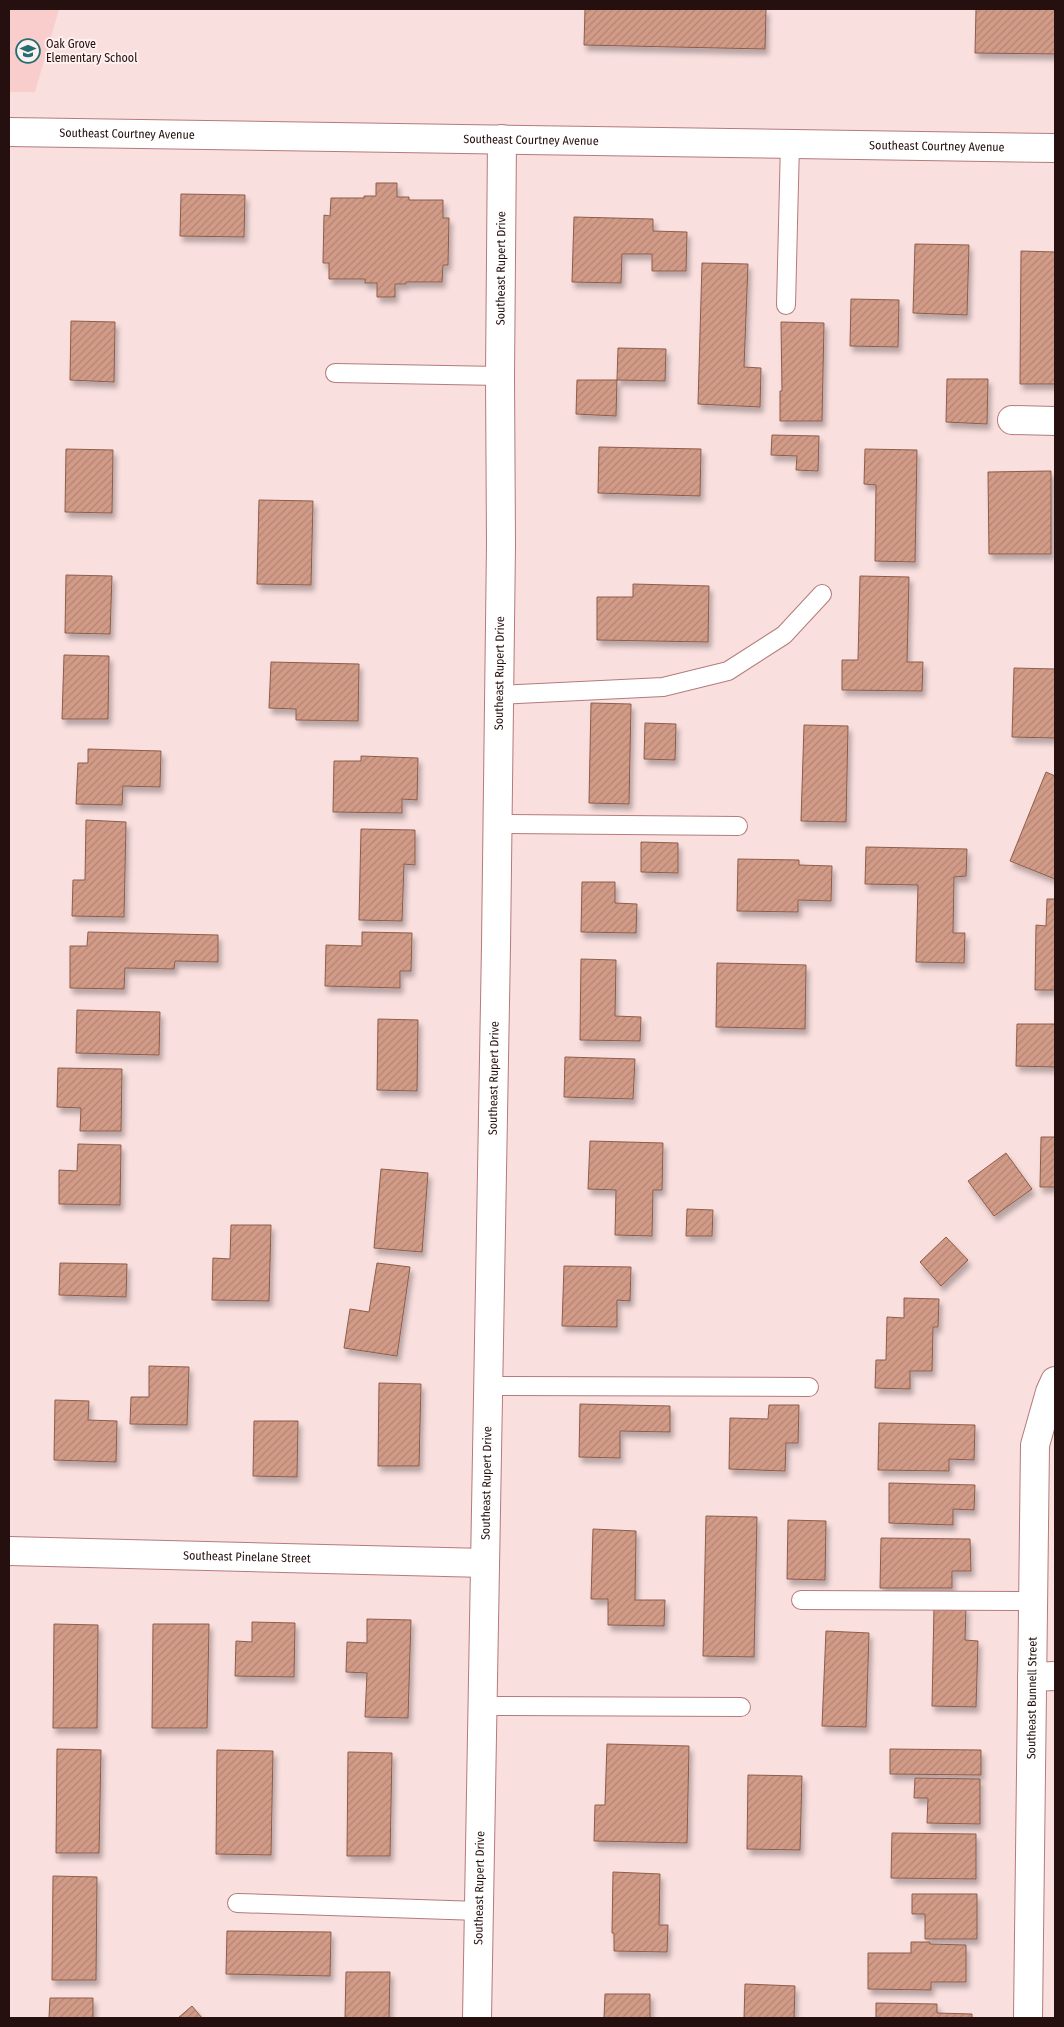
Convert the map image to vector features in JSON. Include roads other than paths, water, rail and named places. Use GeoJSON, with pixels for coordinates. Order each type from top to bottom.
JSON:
{"type":"FeatureCollection","features":[{"type":"Feature","properties":{"kind":"street","name":"Southeast Courtney Avenue"},"geometry":{"type":"LineString","coordinates":[[9,132],[1055,148]]}},
{"type":"Feature","properties":{"kind":"street","name":"Southeast Rupert Drive"},"geometry":{"type":"LineString","coordinates":[[477,2018],[499,695],[502,139]]}},
{"type":"Feature","properties":{"kind":"street"},"geometry":{"type":"LineString","coordinates":[[1012,420],[1055,421]]}},
{"type":"Feature","properties":{"kind":"street","name":"Southeast Bunnell Street"},"geometry":{"type":"LineString","coordinates":[[1028,2018],[1044,1676],[1033,1601],[1035,1445],[1055,1381]]}},
{"type":"Feature","properties":{"kind":"street","name":"Southeast Pinelane Street"},"geometry":{"type":"LineString","coordinates":[[9,1551],[485,1563]]}},
{"type":"Feature","properties":{"kind":"lane"},"geometry":{"type":"LineString","coordinates":[[786,305],[790,144]]}},
{"type":"Feature","properties":{"kind":"lane"},"geometry":{"type":"LineString","coordinates":[[335,373],[500,376]]}},
{"type":"Feature","properties":{"kind":"lane"},"geometry":{"type":"LineString","coordinates":[[499,695],[663,687],[728,671],[784,635],[822,594]]}},
{"type":"Feature","properties":{"kind":"lane"},"geometry":{"type":"LineString","coordinates":[[497,824],[738,826]]}},
{"type":"Feature","properties":{"kind":"lane"},"geometry":{"type":"LineString","coordinates":[[488,1386],[809,1387]]}},
{"type":"Feature","properties":{"kind":"lane"},"geometry":{"type":"LineString","coordinates":[[801,1600],[1033,1601]]}},
{"type":"Feature","properties":{"kind":"lane"},"geometry":{"type":"LineString","coordinates":[[482,1706],[741,1706]]}},
{"type":"Feature","properties":{"kind":"lane"},"geometry":{"type":"LineString","coordinates":[[237,1903],[479,1911]]}},
{"type":"Feature","properties":{"kind":"place","name":"Oak Grove Elementary School"},"geometry":{"type":"Point","coordinates":[28,51]}}]}
